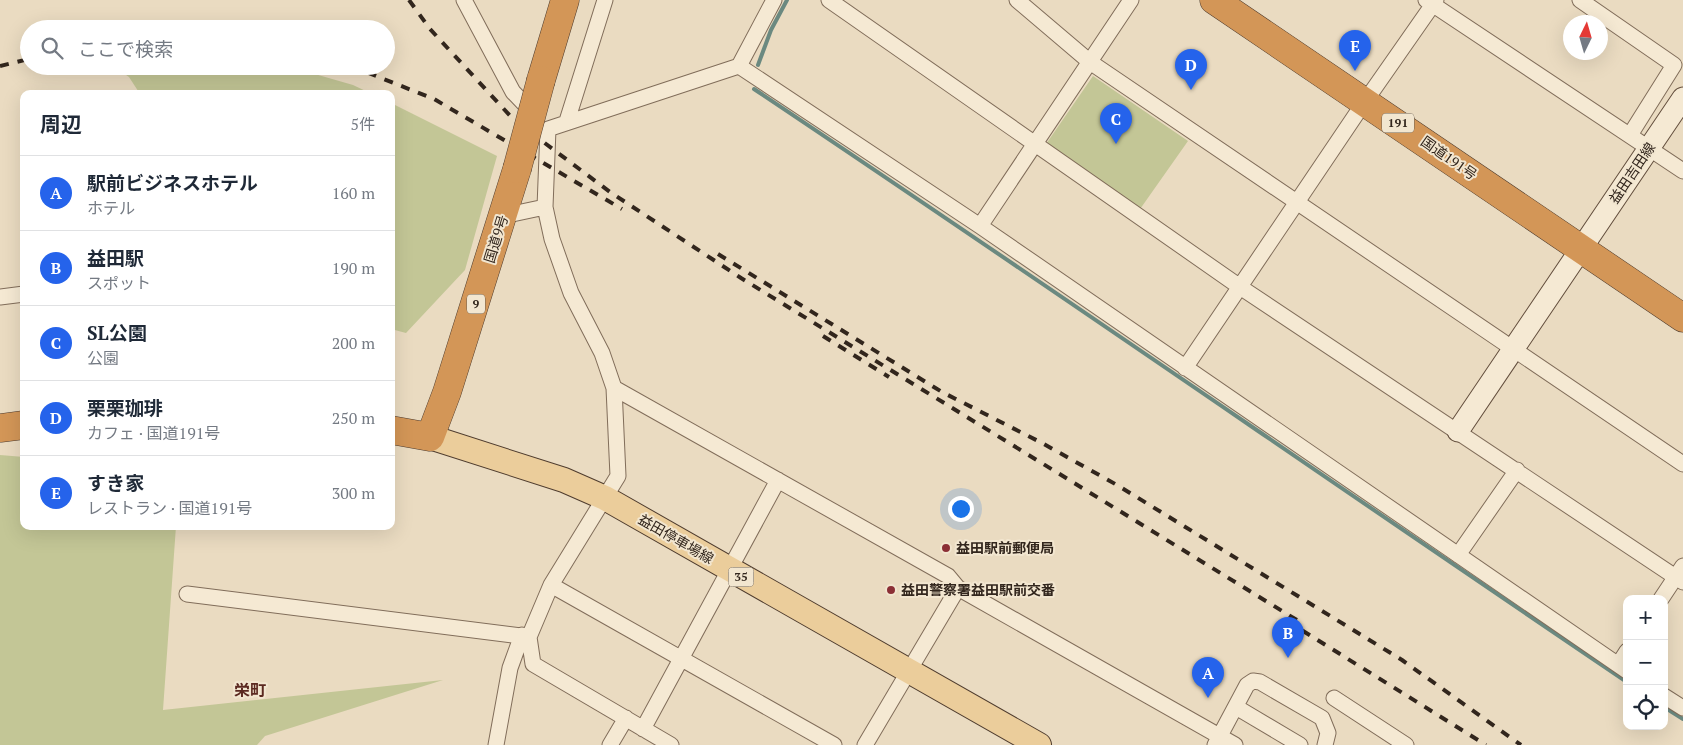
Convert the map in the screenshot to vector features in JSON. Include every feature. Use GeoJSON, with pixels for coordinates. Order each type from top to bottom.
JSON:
{"type":"FeatureCollection","features":[{"type":"Feature","properties":{"kind":"highway","name":"国道9号"},"geometry":{"type":"LineString","coordinates":[[430,437],[447,392],[503,216],[565,0]]}},
{"type":"Feature","properties":{"kind":"highway","name":"国道191号"},"geometry":{"type":"LineString","coordinates":[[1214,0],[1365,100],[1683,318]]}},
{"type":"Feature","properties":{"kind":"highway"},"geometry":{"type":"LineString","coordinates":[[0,428],[20,426]]}},
{"type":"Feature","properties":{"kind":"highway"},"geometry":{"type":"LineString","coordinates":[[395,431],[430,437]]}},
{"type":"Feature","properties":{"kind":"main road","name":"益田停車場線"},"geometry":{"type":"LineString","coordinates":[[430,437],[564,480],[605,498],[1037,744]]}},
{"type":"Feature","properties":{"kind":"street"},"geometry":{"type":"LineString","coordinates":[[464,0],[513,92],[548,129],[545,207],[552,240],[571,293],[602,354],[614,388],[618,476],[551,585],[510,668],[496,745]]}},
{"type":"Feature","properties":{"kind":"street"},"geometry":{"type":"LineString","coordinates":[[567,121],[605,0]]}},
{"type":"Feature","properties":{"kind":"street"},"geometry":{"type":"LineString","coordinates":[[548,129],[567,121],[739,66],[774,0]]}},
{"type":"Feature","properties":{"kind":"street"},"geometry":{"type":"LineString","coordinates":[[830,0],[1240,287],[1680,575],[1664,595]]}},
{"type":"Feature","properties":{"kind":"street"},"geometry":{"type":"LineString","coordinates":[[1017,0],[1090,62],[1683,464]]}},
{"type":"Feature","properties":{"kind":"street"},"geometry":{"type":"LineString","coordinates":[[980,226],[1131,0]]}},
{"type":"Feature","properties":{"kind":"street"},"geometry":{"type":"LineString","coordinates":[[1580,0],[1674,65],[1630,135]]}},
{"type":"Feature","properties":{"kind":"street"},"geometry":{"type":"LineString","coordinates":[[1185,368],[1432,2],[1683,171]]}},
{"type":"Feature","properties":{"kind":"street"},"geometry":{"type":"LineString","coordinates":[[739,66],[980,226],[1622,668]]}},
{"type":"Feature","properties":{"kind":"street","name":"益田吉田線"},"geometry":{"type":"LineString","coordinates":[[1458,431],[1683,98]]}},
{"type":"Feature","properties":{"kind":"street"},"geometry":{"type":"LineString","coordinates":[[503,216],[545,207]]}},
{"type":"Feature","properties":{"kind":"street"},"geometry":{"type":"LineString","coordinates":[[0,297],[20,294]]}},
{"type":"Feature","properties":{"kind":"street"},"geometry":{"type":"LineString","coordinates":[[614,388],[948,576],[958,588],[1217,741],[1235,745]]}},
{"type":"Feature","properties":{"kind":"street"},"geometry":{"type":"LineString","coordinates":[[1458,556],[1517,470]]}},
{"type":"Feature","properties":{"kind":"street"},"geometry":{"type":"LineString","coordinates":[[643,729],[778,480]]}},
{"type":"Feature","properties":{"kind":"street"},"geometry":{"type":"LineString","coordinates":[[551,585],[834,745]]}},
{"type":"Feature","properties":{"kind":"street"},"geometry":{"type":"LineString","coordinates":[[865,745],[907,671],[958,588]]}},
{"type":"Feature","properties":{"kind":"street"},"geometry":{"type":"LineString","coordinates":[[187,594],[526,636]]}},
{"type":"Feature","properties":{"kind":"street"},"geometry":{"type":"LineString","coordinates":[[526,636],[533,664],[671,745]]}},
{"type":"Feature","properties":{"kind":"street"},"geometry":{"type":"LineString","coordinates":[[1217,741],[1248,685],[1253,681],[1260,682],[1322,718],[1328,733],[1325,745]]}},
{"type":"Feature","properties":{"kind":"street"},"geometry":{"type":"LineString","coordinates":[[1334,698],[1406,745]]}},
{"type":"Feature","properties":{"kind":"street"},"geometry":{"type":"LineString","coordinates":[[1668,699],[1683,708]]}},
{"type":"Feature","properties":{"kind":"street"},"geometry":{"type":"LineString","coordinates":[[1236,707],[1300,745]]}},
{"type":"Feature","properties":{"kind":"street"},"geometry":{"type":"LineString","coordinates":[[610,745],[626,718]]}},
{"type":"Feature","properties":{"kind":"green space"},"geometry":{"type":"Polygon","coordinates":[[[126,75],[318,75],[364,90],[137,90],[126,75]]]}},
{"type":"Feature","properties":{"kind":"green space"},"geometry":{"type":"Polygon","coordinates":[[[1093,76],[1188,141],[1138,212],[1044,147],[1093,76]]]}},
{"type":"Feature","properties":{"kind":"green space"},"geometry":{"type":"Polygon","coordinates":[[[395,105],[497,156],[465,270],[406,333],[395,330],[395,105]]]}},
{"type":"Feature","properties":{"kind":"green space"},"geometry":{"type":"Polygon","coordinates":[[[0,455],[20,457],[20,530],[176,530],[163,710],[443,680],[265,736],[257,745],[0,745],[0,455]]]}},
{"type":"Feature","properties":{"kind":"waterway"},"geometry":{"type":"LineString","coordinates":[[758,65],[771,30],[787,0]]}},
{"type":"Feature","properties":{"kind":"waterway"},"geometry":{"type":"LineString","coordinates":[[754,89],[1623,679]]}},
{"type":"Feature","properties":{"kind":"waterway"},"geometry":{"type":"LineString","coordinates":[[1668,710],[1683,719]]}},
{"type":"Feature","properties":{"kind":"railway"},"geometry":{"type":"LineString","coordinates":[[409,0],[430,29],[514,120],[610,192],[741,278],[1300,622]]}},
{"type":"Feature","properties":{"kind":"railway"},"geometry":{"type":"LineString","coordinates":[[0,66],[20,61]]}},
{"type":"Feature","properties":{"kind":"railway"},"geometry":{"type":"LineString","coordinates":[[374,75],[434,99],[622,209]]}},
{"type":"Feature","properties":{"kind":"railway"},"geometry":{"type":"LineString","coordinates":[[718,254],[942,392],[1042,443],[1117,485],[1402,660],[1521,745]]}},
{"type":"Feature","properties":{"kind":"railway"},"geometry":{"type":"LineString","coordinates":[[823,336],[889,377]]}},
{"type":"Feature","properties":{"kind":"railway"},"geometry":{"type":"LineString","coordinates":[[1287,621],[1486,745]]}},
{"type":"Feature","properties":{"kind":"place","name":"すき家"},"geometry":{"type":"Point","coordinates":[1355,71]}},
{"type":"Feature","properties":{"kind":"place","name":"栗栗珈琲"},"geometry":{"type":"Point","coordinates":[1191,90]}},
{"type":"Feature","properties":{"kind":"place","name":"SL公園"},"geometry":{"type":"Point","coordinates":[1116,144]}},
{"type":"Feature","properties":{"kind":"place","name":"益田駅前郵便局"},"geometry":{"type":"Point","coordinates":[946,548]}},
{"type":"Feature","properties":{"kind":"place","name":"益田警察署益田駅前交番"},"geometry":{"type":"Point","coordinates":[891,590]}},
{"type":"Feature","properties":{"kind":"place","name":"益田駅"},"geometry":{"type":"Point","coordinates":[1288,658]}},
{"type":"Feature","properties":{"kind":"place","name":"駅前ビジネスホテル"},"geometry":{"type":"Point","coordinates":[1208,698]}},
{"type":"Feature","properties":{"kind":"district","name":"栄町"},"geometry":{"type":"Point","coordinates":[250,690]}}]}
